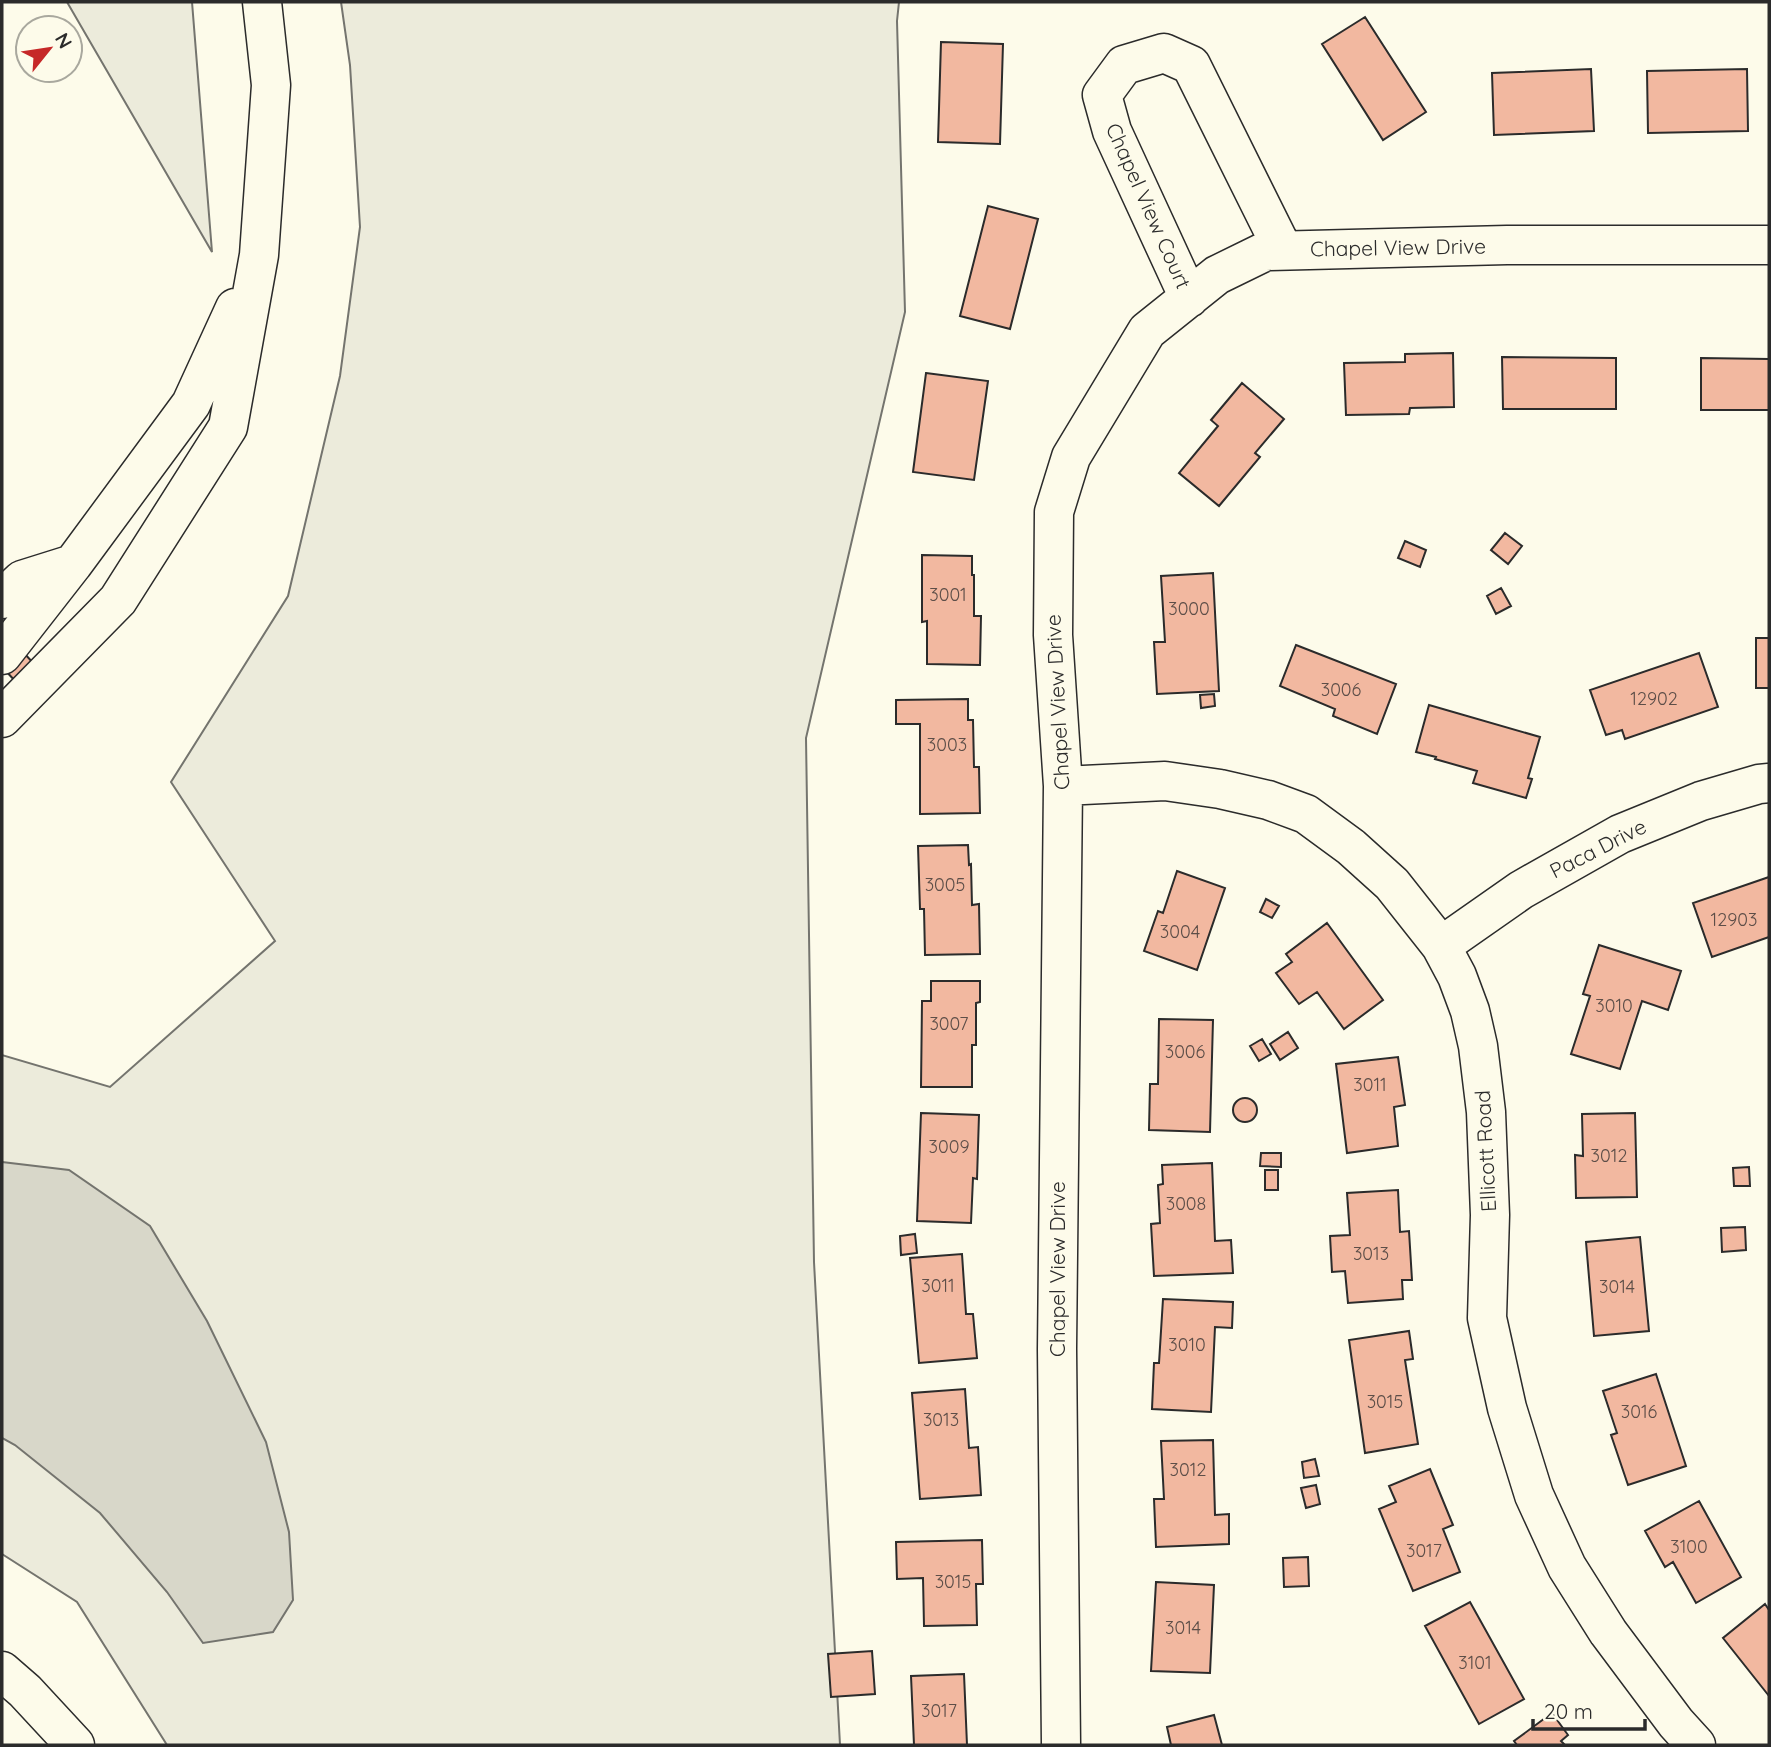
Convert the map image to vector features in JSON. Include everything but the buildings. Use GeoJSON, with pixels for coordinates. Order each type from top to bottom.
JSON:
{"type":"FeatureCollection","features":[{"type":"Feature","properties":{"kind":"street"},"geometry":{"type":"LineString","coordinates":[[2,718],[118,600],[228,427],[259,255],[271,85],[262,2]]}},
{"type":"Feature","properties":{"kind":"street","name":"Chapel View Court"},"geometry":{"type":"LineString","coordinates":[[1189,298],[1112,131],[1102,95],[1124,65],[1164,53],[1191,65],[1283,250]]}},
{"type":"Feature","properties":{"kind":"street","name":"Chapel View Drive"},"geometry":{"type":"LineString","coordinates":[[1061,1745],[1057,1349],[1063,786],[1054,635],[1054,512],[1071,457],[1147,331],[1217,275],[1266,251],[1507,245],[1769,245]]}},
{"type":"Feature","properties":{"kind":"street"},"geometry":{"type":"LineString","coordinates":[[2,655],[191,404],[259,255]]}},
{"type":"Feature","properties":{"kind":"street"},"geometry":{"type":"LineString","coordinates":[[2,600],[22,580],[73,564]]}},
{"type":"Feature","properties":{"kind":"street"},"geometry":{"type":"LineString","coordinates":[[73,564],[118,600]]}},
{"type":"Feature","properties":{"kind":"street","name":"Ellicott Road"},"geometry":{"type":"LineString","coordinates":[[1063,786],[1165,781],[1256,797],[1307,814],[1351,847],[1392,884],[1441,946],[1457,976],[1470,1011],[1478,1046],[1486,1112],[1490,1215],[1487,1318],[1507,1408],[1534,1495],[1567,1567],[1608,1632],[1676,1723],[1696,1745]]}},
{"type":"Feature","properties":{"kind":"street","name":"Paca Drive"},"geometry":{"type":"LineString","coordinates":[[1441,946],[1521,890],[1620,834],[1701,801],[1769,783]]}},
{"type":"Feature","properties":{"kind":"street"},"geometry":{"type":"LineString","coordinates":[[2,1671],[25,1691],[75,1745]]}},
{"type":"Feature","properties":{"kind":"shaded area"},"geometry":{"type":"Polygon","coordinates":[[[67,2],[192,2],[212,252],[84,31],[84,14],[74,14],[67,2]]]}},
{"type":"Feature","properties":{"kind":"shaded area"},"geometry":{"type":"Polygon","coordinates":[[[341,2],[899,2],[897,21],[905,312],[806,738],[814,1262],[840,1745],[167,1745],[77,1602],[2,1554],[2,1055],[110,1087],[275,941],[171,782],[288,596],[340,376],[360,227],[350,65],[341,2]]]}},
{"type":"Feature","properties":{"kind":"shaded area"},"geometry":{"type":"Polygon","coordinates":[[[2,1162],[69,1170],[150,1226],[207,1321],[266,1442],[289,1532],[293,1600],[273,1632],[203,1643],[167,1592],[100,1513],[15,1445],[2,1438],[2,1162]]]}}]}
